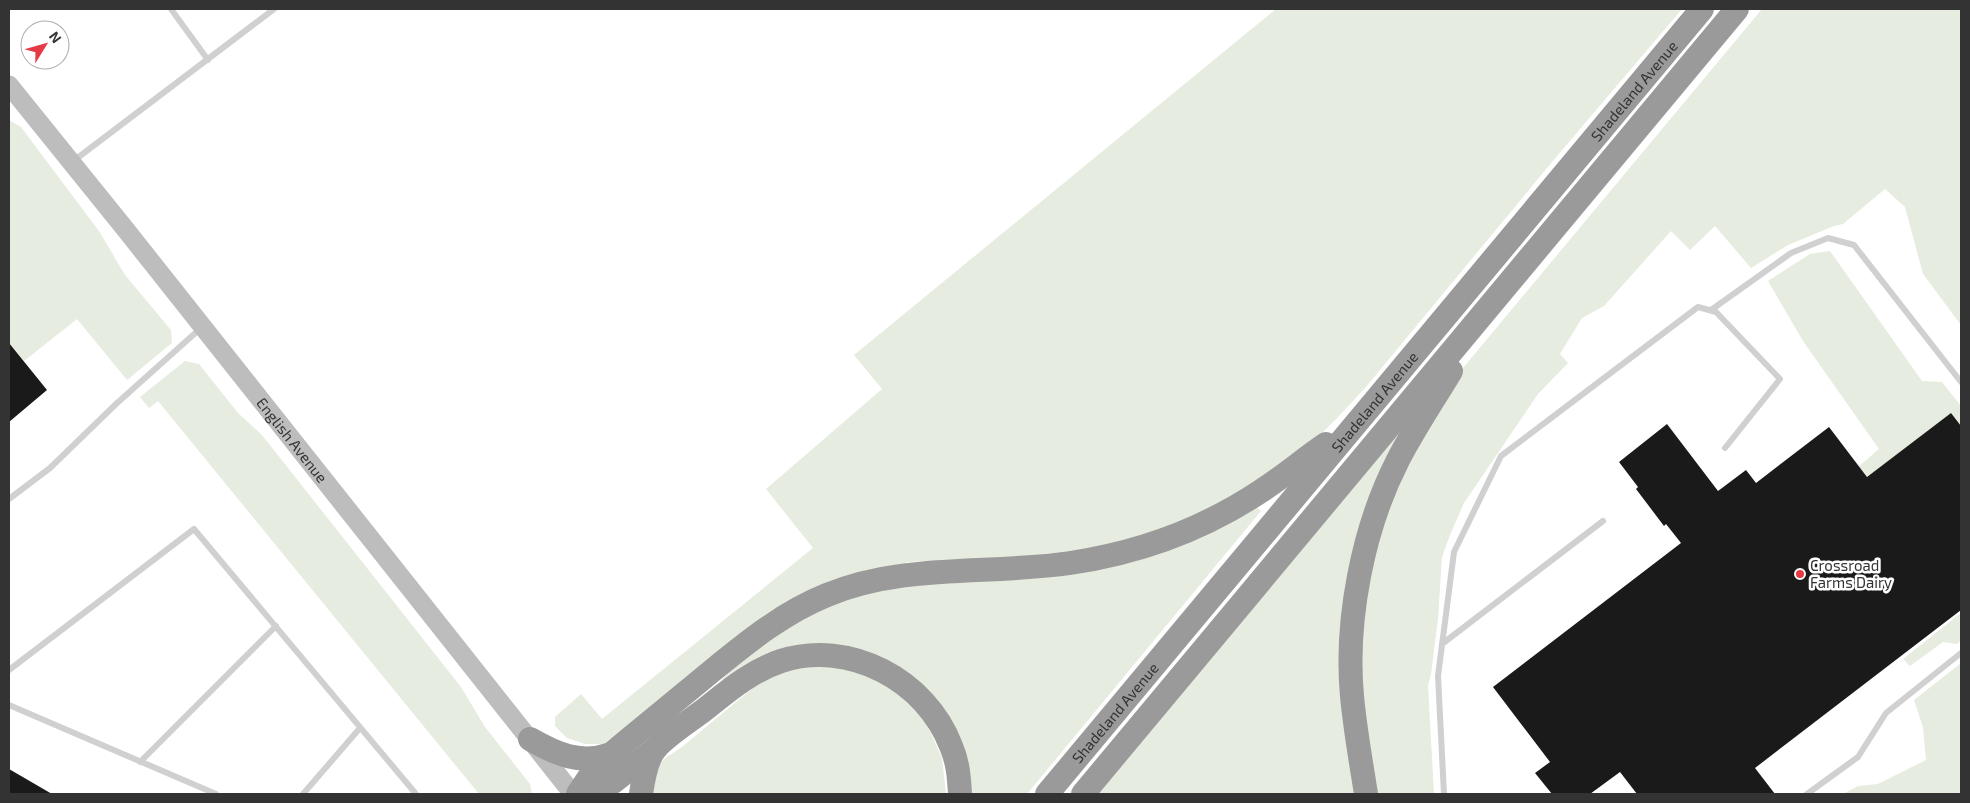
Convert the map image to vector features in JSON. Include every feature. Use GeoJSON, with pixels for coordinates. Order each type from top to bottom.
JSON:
{"type":"FeatureCollection","features":[{"type":"Feature","properties":{"kind":"highway","name":"Shadeland Avenue"},"geometry":{"type":"LineString","coordinates":[[1047,794],[1702,9]]}},
{"type":"Feature","properties":{"kind":"highway","name":"Shadeland Avenue"},"geometry":{"type":"LineString","coordinates":[[1083,794],[1737,9]]}},
{"type":"Feature","properties":{"kind":"highway"},"geometry":{"type":"LineString","coordinates":[[1366,794],[1352,695],[1351,668],[1353,621],[1366,548],[1382,497],[1398,460],[1414,430],[1494,300]]}},
{"type":"Feature","properties":{"kind":"highway"},"geometry":{"type":"LineString","coordinates":[[578,794],[594,770],[611,754],[763,630],[792,612],[827,595],[865,582],[891,577],[1069,563],[1140,547],[1190,529],[1238,505],[1351,428]]}},
{"type":"Feature","properties":{"kind":"highway"},"geometry":{"type":"LineString","coordinates":[[583,794],[613,782],[741,681],[758,670],[782,660],[815,655],[862,661],[886,672],[913,691],[930,708],[951,744],[959,773],[960,794]]}},
{"type":"Feature","properties":{"kind":"highway"},"geometry":{"type":"LineString","coordinates":[[530,739],[564,756],[592,759],[611,754]]}},
{"type":"Feature","properties":{"kind":"highway"},"geometry":{"type":"LineString","coordinates":[[641,794],[647,766],[656,748]]}},
{"type":"Feature","properties":{"kind":"street","name":"English Avenue"},"geometry":{"type":"LineString","coordinates":[[10,89],[203,327],[573,794]]}},
{"type":"Feature","properties":{"kind":"lane"},"geometry":{"type":"LineString","coordinates":[[170,9],[208,60]]}},
{"type":"Feature","properties":{"kind":"lane"},"geometry":{"type":"LineString","coordinates":[[71,162],[274,9]]}},
{"type":"Feature","properties":{"kind":"lane"},"geometry":{"type":"LineString","coordinates":[[1711,310],[1791,253],[1828,238],[1854,245],[1961,382]]}},
{"type":"Feature","properties":{"kind":"lane"},"geometry":{"type":"LineString","coordinates":[[1444,794],[1438,676],[1454,552],[1501,456],[1690,311],[1698,307],[1711,310],[1723,318],[1780,379],[1725,448]]}},
{"type":"Feature","properties":{"kind":"lane"},"geometry":{"type":"LineString","coordinates":[[9,499],[50,468],[116,404],[203,327]]}},
{"type":"Feature","properties":{"kind":"lane"},"geometry":{"type":"LineString","coordinates":[[1442,644],[1603,521]]}},
{"type":"Feature","properties":{"kind":"lane"},"geometry":{"type":"LineString","coordinates":[[9,670],[194,529],[416,794]]}},
{"type":"Feature","properties":{"kind":"lane"},"geometry":{"type":"LineString","coordinates":[[140,762],[276,626]]}},
{"type":"Feature","properties":{"kind":"lane"},"geometry":{"type":"LineString","coordinates":[[1807,794],[1858,756],[1886,713],[1961,653]]}},
{"type":"Feature","properties":{"kind":"lane"},"geometry":{"type":"LineString","coordinates":[[9,705],[216,794]]}},
{"type":"Feature","properties":{"kind":"lane"},"geometry":{"type":"LineString","coordinates":[[303,794],[360,728]]}},
{"type":"Feature","properties":{"kind":"shaded area"},"geometry":{"type":"Polygon","coordinates":[[[1276,9],[1682,9],[1552,162],[1365,388],[1314,441],[1277,469],[1206,512],[1133,540],[1092,548],[1013,558],[908,562],[856,574],[603,744],[585,744],[567,738],[555,726],[555,717],[581,694],[602,719],[813,548],[766,489],[882,389],[854,355],[1276,9]]]}},
{"type":"Feature","properties":{"kind":"shaded area"},"geometry":{"type":"Polygon","coordinates":[[[1762,9],[1961,9],[1961,325],[1923,274],[1905,207],[1885,189],[1843,224],[1788,245],[1751,268],[1715,226],[1690,250],[1671,231],[1604,306],[1582,318],[1560,354],[1568,363],[1538,394],[1464,503],[1442,557],[1438,619],[1428,685],[1434,794],[1376,794],[1363,711],[1360,634],[1373,553],[1404,466],[1458,374],[1762,9]]]}},
{"type":"Feature","properties":{"kind":"shaded area"},"geometry":{"type":"Polygon","coordinates":[[[9,120],[21,127],[99,231],[125,275],[171,330],[172,343],[127,380],[77,319],[24,361],[9,343],[9,120]]]}},
{"type":"Feature","properties":{"kind":"shaded area"},"geometry":{"type":"Polygon","coordinates":[[[1830,251],[1922,381],[1942,382],[1961,406],[1961,426],[1951,413],[1867,477],[1859,466],[1879,449],[1803,341],[1768,281],[1810,254],[1830,251]]]}},
{"type":"Feature","properties":{"kind":"shaded area"},"geometry":{"type":"Polygon","coordinates":[[[185,361],[199,364],[238,413],[262,435],[461,687],[485,727],[530,784],[532,794],[479,794],[158,401],[149,408],[140,397],[185,361]]]}},
{"type":"Feature","properties":{"kind":"shaded area"},"geometry":{"type":"Polygon","coordinates":[[[1392,434],[1401,441],[1357,553],[1360,794],[1099,794],[1358,482],[1392,434]]]}},
{"type":"Feature","properties":{"kind":"shaded area"},"geometry":{"type":"Polygon","coordinates":[[[1254,505],[1261,511],[1027,794],[970,794],[966,761],[859,652],[725,682],[722,679],[765,638],[843,596],[993,575],[1254,505]]]}},
{"type":"Feature","properties":{"kind":"shaded area"},"geometry":{"type":"Polygon","coordinates":[[[1961,613],[1961,640],[1957,644],[1943,642],[1910,666],[1903,659],[1961,613]]]}},
{"type":"Feature","properties":{"kind":"shaded area"},"geometry":{"type":"Polygon","coordinates":[[[1961,663],[1961,794],[1843,794],[1858,786],[1878,784],[1926,760],[1923,727],[1914,700],[1961,663]]]}},
{"type":"Feature","properties":{"kind":"shaded area"},"geometry":{"type":"Polygon","coordinates":[[[836,666],[886,683],[933,727],[929,729],[942,758],[946,794],[650,794],[656,770],[664,759],[682,747],[760,682],[797,667],[836,666]]]}},
{"type":"Feature","properties":{"kind":"building"},"geometry":{"type":"Polygon","coordinates":[[[9,343],[47,390],[9,422],[9,343]]]}},
{"type":"Feature","properties":{"kind":"building","name":"Crossroad Farms Dairy"},"geometry":{"type":"Polygon","coordinates":[[[1951,413],[1961,426],[1961,610],[1755,768],[1775,794],[1637,794],[1620,772],[1590,794],[1552,794],[1535,773],[1550,762],[1493,687],[1681,543],[1666,524],[1664,526],[1636,489],[1638,487],[1619,462],[1667,424],[1718,491],[1746,470],[1756,483],[1829,427],[1867,477],[1951,413]]]}},
{"type":"Feature","properties":{"kind":"building"},"geometry":{"type":"Polygon","coordinates":[[[9,769],[52,794],[9,794],[9,769]]]}},
{"type":"Feature","properties":{"kind":"place","name":"Crossroad Farms Dairy"},"geometry":{"type":"Point","coordinates":[1800,574]}}]}
